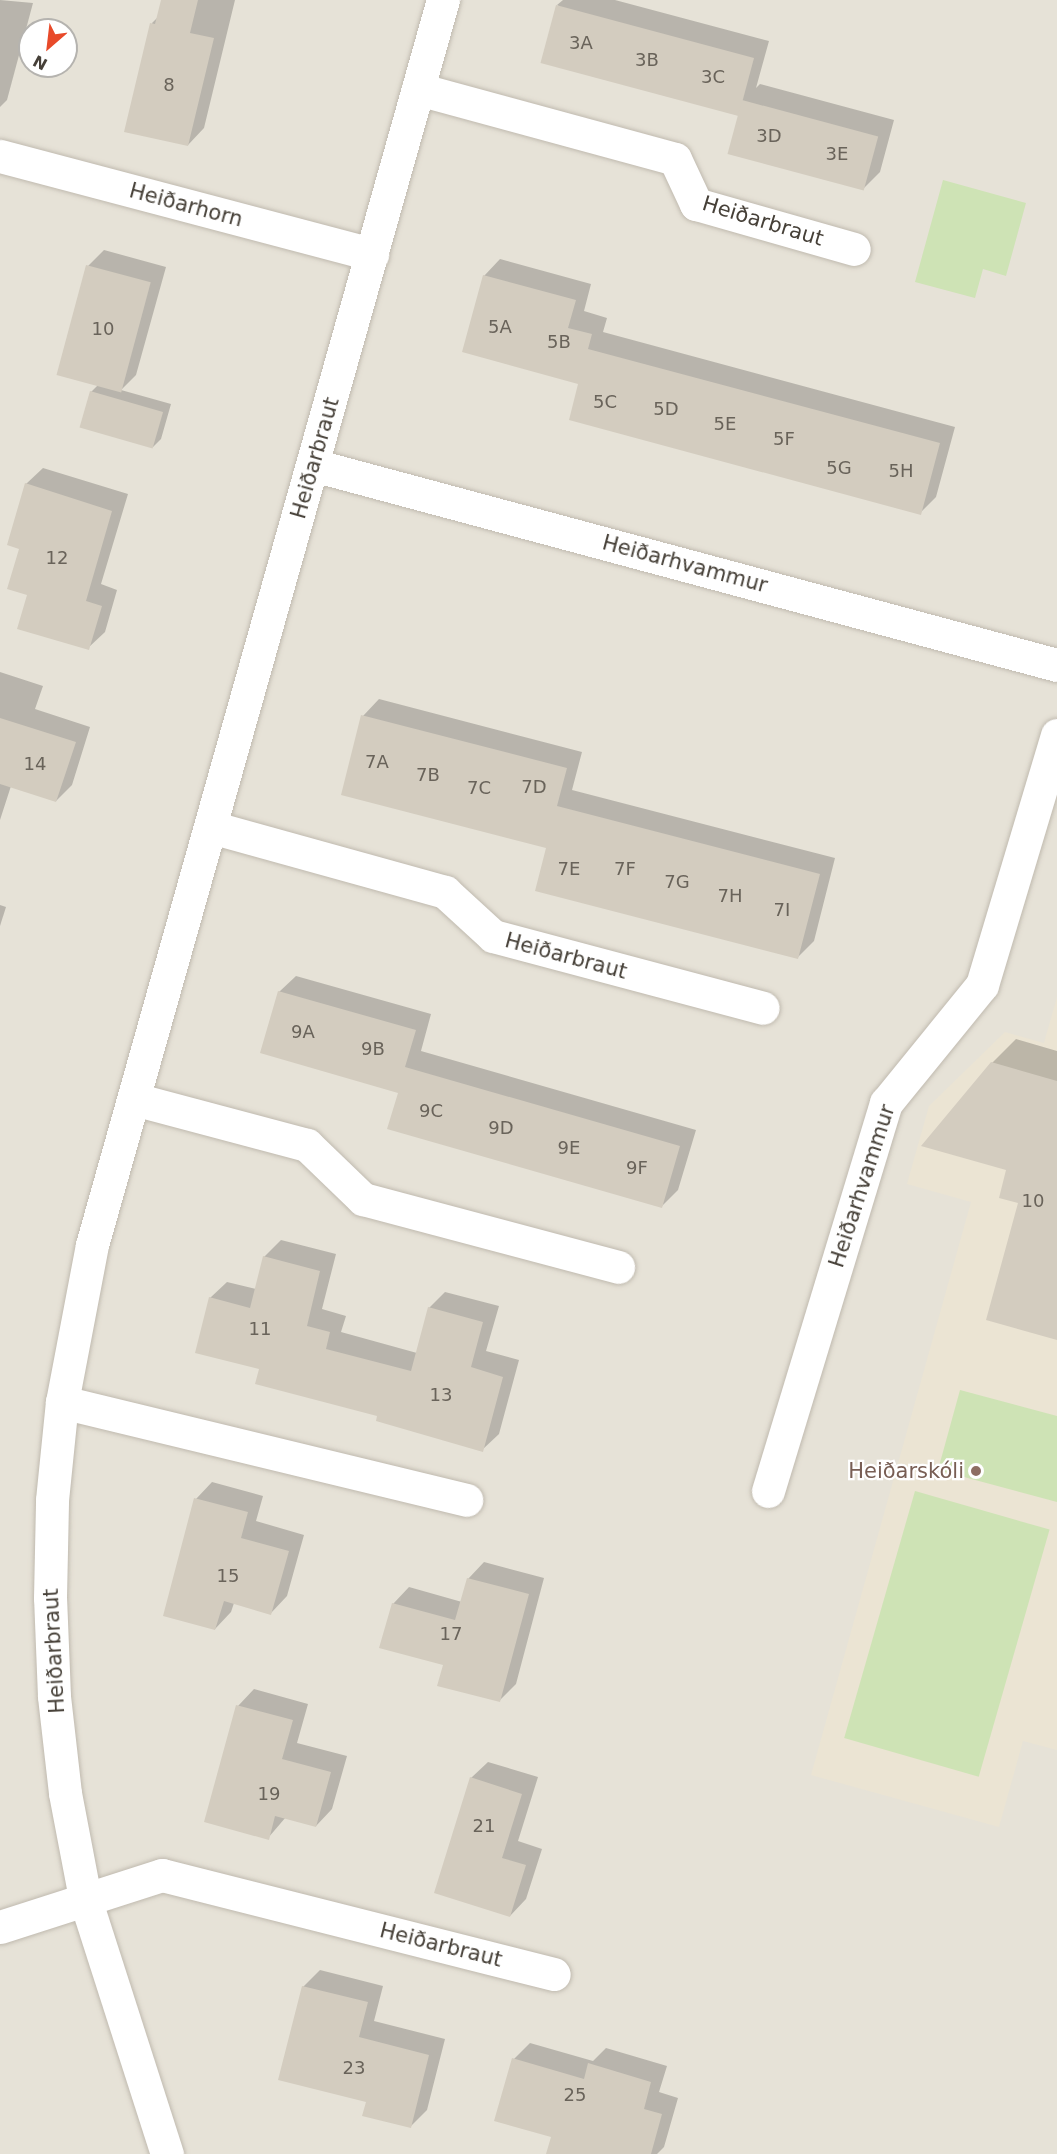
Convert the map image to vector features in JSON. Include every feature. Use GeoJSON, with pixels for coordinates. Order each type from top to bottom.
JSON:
{"type":"FeatureCollection","features":[{"type":"Feature","properties":{"kind":"street","name":"Heiðarbraut"},"geometry":{"type":"LineString","coordinates":[[167,2154],[85,1898],[65,1793],[54,1696],[50,1598],[52,1500],[62,1402],[92,1245],[443,0]]}},
{"type":"Feature","properties":{"kind":"street","name":"Heiðarbraut"},"geometry":{"type":"LineString","coordinates":[[418,89],[675,159],[696,204],[854,249]]}},
{"type":"Feature","properties":{"kind":"street","name":"Heiðarhorn"},"geometry":{"type":"LineString","coordinates":[[0,156],[372,254]]}},
{"type":"Feature","properties":{"kind":"street","name":"Heiðarhvammur"},"geometry":{"type":"LineString","coordinates":[[313,465],[1057,664]]}},
{"type":"Feature","properties":{"kind":"street","name":"Heiðarhvammur"},"geometry":{"type":"LineString","coordinates":[[768,1491],[886,1103],[982,985],[1057,735]]}},
{"type":"Feature","properties":{"kind":"street","name":"Heiðarbraut"},"geometry":{"type":"LineString","coordinates":[[211,827],[445,892],[494,936],[763,1008]]}},
{"type":"Feature","properties":{"kind":"street"},"geometry":{"type":"LineString","coordinates":[[134,1099],[307,1145],[363,1198],[618,1267]]}},
{"type":"Feature","properties":{"kind":"street"},"geometry":{"type":"LineString","coordinates":[[62,1402],[466,1500]]}},
{"type":"Feature","properties":{"kind":"street","name":"Heiðarbraut"},"geometry":{"type":"LineString","coordinates":[[85,1898],[162,1875],[554,1974]]}},
{"type":"Feature","properties":{"kind":"street"},"geometry":{"type":"LineString","coordinates":[[0,1927],[85,1898]]}},
{"type":"Feature","properties":{"kind":"shaded area"},"geometry":{"type":"Polygon","coordinates":[[[0,0],[1057,0],[1057,2154],[0,2154],[0,0]]]}},
{"type":"Feature","properties":{"kind":"shaded area","name":"Heiðarskóli"},"geometry":{"type":"Polygon","coordinates":[[[1057,997],[1057,1750],[1023,1741],[999,1827],[811,1775],[971,1202],[907,1184],[929,1106],[1005,1032],[1044,1043],[1057,997]]]}},
{"type":"Feature","properties":{"kind":"green space"},"geometry":{"type":"Polygon","coordinates":[[[943,180],[1026,203],[1006,276],[983,269],[975,298],[915,282],[943,180]]]}},
{"type":"Feature","properties":{"kind":"green space"},"geometry":{"type":"Polygon","coordinates":[[[960,1390],[1057,1416],[1057,1502],[938,1470],[960,1390]]]}},
{"type":"Feature","properties":{"kind":"green space"},"geometry":{"type":"Polygon","coordinates":[[[915,1491],[1050,1530],[979,1777],[844,1738],[915,1491]]]}},
{"type":"Feature","properties":{"kind":"building"},"geometry":{"type":"Polygon","coordinates":[[[161,0],[198,0],[190,33],[214,38],[188,146],[124,132],[150,23],[155,24],[161,0]]]}},
{"type":"Feature","properties":{"kind":"building"},"geometry":{"type":"Polygon","coordinates":[[[556,5],[754,58],[738,116],[540,63],[556,5]]]}},
{"type":"Feature","properties":{"kind":"building"},"geometry":{"type":"Polygon","coordinates":[[[742,100],[878,136],[864,191],[728,154],[742,100]]]}},
{"type":"Feature","properties":{"kind":"building"},"geometry":{"type":"Polygon","coordinates":[[[86,265],[151,282],[121,392],[56,375],[86,265]]]}},
{"type":"Feature","properties":{"kind":"building"},"geometry":{"type":"Polygon","coordinates":[[[483,275],[576,300],[568,328],[592,334],[588,349],[940,443],[921,515],[569,420],[578,384],[462,352],[483,275]]]}},
{"type":"Feature","properties":{"kind":"building"},"geometry":{"type":"Polygon","coordinates":[[[90,391],[163,412],[153,448],[80,428],[90,391]]]}},
{"type":"Feature","properties":{"kind":"building"},"geometry":{"type":"Polygon","coordinates":[[[25,483],[112,511],[86,601],[102,606],[89,650],[17,629],[27,595],[7,589],[19,549],[7,545],[25,483]]]}},
{"type":"Feature","properties":{"kind":"building"},"geometry":{"type":"Polygon","coordinates":[[[361,715],[567,768],[557,806],[820,874],[798,959],[535,891],[546,848],[341,795],[361,715]]]}},
{"type":"Feature","properties":{"kind":"building"},"geometry":{"type":"Polygon","coordinates":[[[0,718],[76,742],[56,802],[0,784],[0,718]]]}},
{"type":"Feature","properties":{"kind":"building"},"geometry":{"type":"Polygon","coordinates":[[[278,991],[416,1030],[405,1067],[680,1146],[662,1208],[387,1129],[398,1093],[260,1053],[278,991]]]}},
{"type":"Feature","properties":{"kind":"building"},"geometry":{"type":"Polygon","coordinates":[[[991,1062],[1057,1081],[1057,1340],[986,1320],[1018,1203],[999,1198],[1006,1170],[921,1146],[991,1062]]]}},
{"type":"Feature","properties":{"kind":"building"},"geometry":{"type":"Polygon","coordinates":[[[263,1256],[320,1271],[307,1326],[330,1332],[326,1349],[411,1371],[428,1307],[483,1322],[471,1367],[503,1377],[483,1452],[376,1421],[377,1416],[255,1384],[259,1369],[195,1353],[209,1297],[250,1308],[263,1256]]]}},
{"type":"Feature","properties":{"kind":"building"},"geometry":{"type":"Polygon","coordinates":[[[194,1498],[248,1512],[241,1538],[289,1551],[271,1615],[224,1601],[215,1630],[163,1616],[194,1498]]]}},
{"type":"Feature","properties":{"kind":"building"},"geometry":{"type":"Polygon","coordinates":[[[467,1578],[529,1594],[500,1702],[437,1686],[443,1665],[379,1648],[392,1603],[455,1620],[467,1578]]]}},
{"type":"Feature","properties":{"kind":"building"},"geometry":{"type":"Polygon","coordinates":[[[236,1705],[293,1720],[282,1759],[331,1772],[316,1827],[275,1816],[269,1840],[204,1822],[236,1705]]]}},
{"type":"Feature","properties":{"kind":"building"},"geometry":{"type":"Polygon","coordinates":[[[470,1777],[522,1794],[502,1858],[526,1865],[510,1917],[434,1893],[470,1777]]]}},
{"type":"Feature","properties":{"kind":"building"},"geometry":{"type":"Polygon","coordinates":[[[302,1986],[368,2002],[359,2037],[429,2055],[411,2128],[362,2116],[366,2102],[278,2080],[302,1986]]]}},
{"type":"Feature","properties":{"kind":"building"},"geometry":{"type":"Polygon","coordinates":[[[512,2058],[584,2079],[588,2063],[651,2082],[644,2109],[662,2114],[651,2154],[546,2154],[551,2137],[494,2121],[512,2058]]]}},
{"type":"Feature","properties":{"kind":"place","name":"Heiðarskóli"},"geometry":{"type":"Point","coordinates":[976,1471]}}]}
